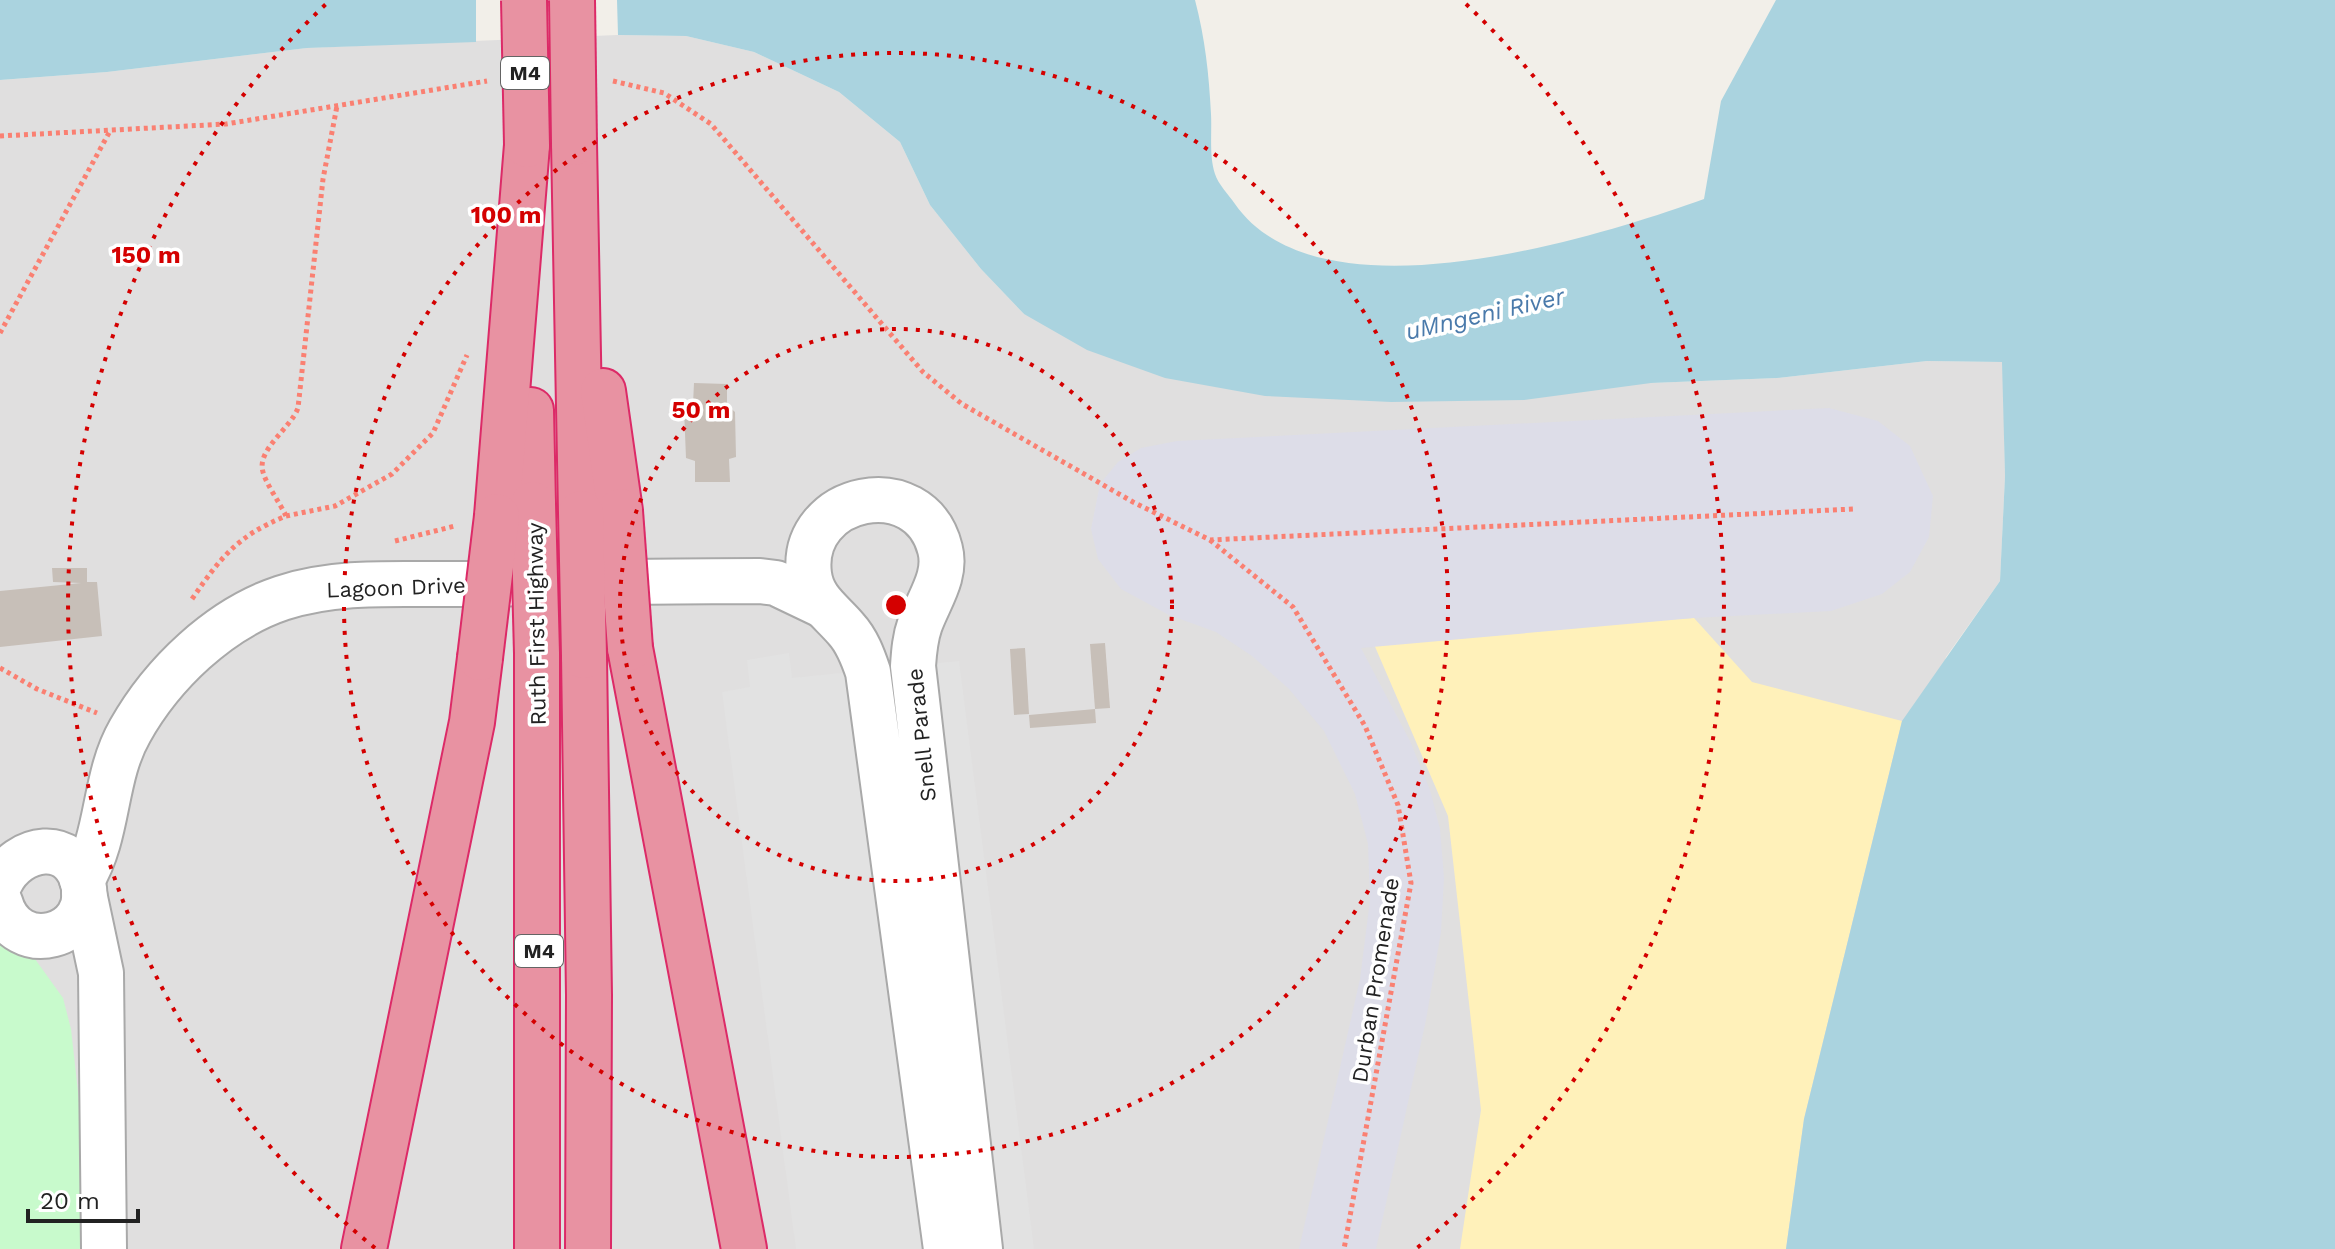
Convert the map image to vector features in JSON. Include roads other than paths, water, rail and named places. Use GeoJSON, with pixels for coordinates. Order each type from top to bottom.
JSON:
{"type":"FeatureCollection","features":[{"type":"Feature","properties":{"kind":"highway","name":"Ruth First Highway"},"geometry":{"type":"LineString","coordinates":[[524,0],[527,145],[515,510],[537,653],[537,1249]]}},
{"type":"Feature","properties":{"kind":"highway","name":"M4"},"geometry":{"type":"LineString","coordinates":[[572,0],[575,195],[601,512],[584,656],[589,995],[588,1249]]}},
{"type":"Feature","properties":{"kind":"highway"},"geometry":{"type":"LineString","coordinates":[[364,1249],[472,722],[480,658],[515,510]]}},
{"type":"Feature","properties":{"kind":"highway"},"geometry":{"type":"LineString","coordinates":[[601,512],[630,648],[744,1249]]}},
{"type":"Feature","properties":{"kind":"street","name":"Snell Parade"},"geometry":{"type":"LineString","coordinates":[[946,1249],[868,672],[855,641],[822,605],[811,583],[808,555],[814,536],[826,519],[842,507],[861,499],[882,498],[919,514],[932,529],[940,548],[942,568],[915,642],[913,666],[980,1249]]}},
{"type":"Feature","properties":{"kind":"street","name":"Lagoon Drive"},"geometry":{"type":"LineString","coordinates":[[14,921],[70,926],[79,916],[83,887],[97,855],[112,777],[129,733],[148,703],[190,656],[221,629],[282,598],[317,589],[760,581],[784,586],[822,605]]}},
{"type":"Feature","properties":{"kind":"street"},"geometry":{"type":"LineString","coordinates":[[6,868],[42,851],[67,859],[83,887],[97,938],[102,1013],[104,1249]]}},
{"type":"Feature","properties":{"kind":"street"},"geometry":{"type":"LineString","coordinates":[[14,921],[73,965],[102,1013]]}},
{"type":"Feature","properties":{"kind":"water"},"geometry":{"type":"Polygon","coordinates":[[[0,0],[476,0],[476,42],[307,48],[107,72],[0,80],[0,0]]]}},
{"type":"Feature","properties":{"kind":"water","name":"uMngeni River"},"geometry":{"type":"Polygon","coordinates":[[[617,0],[1195,0],[1208,70],[1213,167],[1216,178],[1235,204],[1275,240],[1328,259],[1391,266],[1459,262],[1529,250],[1595,234],[1704,199],[1721,101],[1776,0],[2335,0],[2335,1249],[1786,1249],[1804,1119],[1902,721],[2000,581],[2005,476],[2002,362],[1927,361],[1777,378],[1651,383],[1524,400],[1391,402],[1265,396],[1165,378],[1087,350],[1024,314],[981,269],[930,205],[900,142],[839,92],[754,52],[686,36],[618,35],[617,0]]]}}]}
